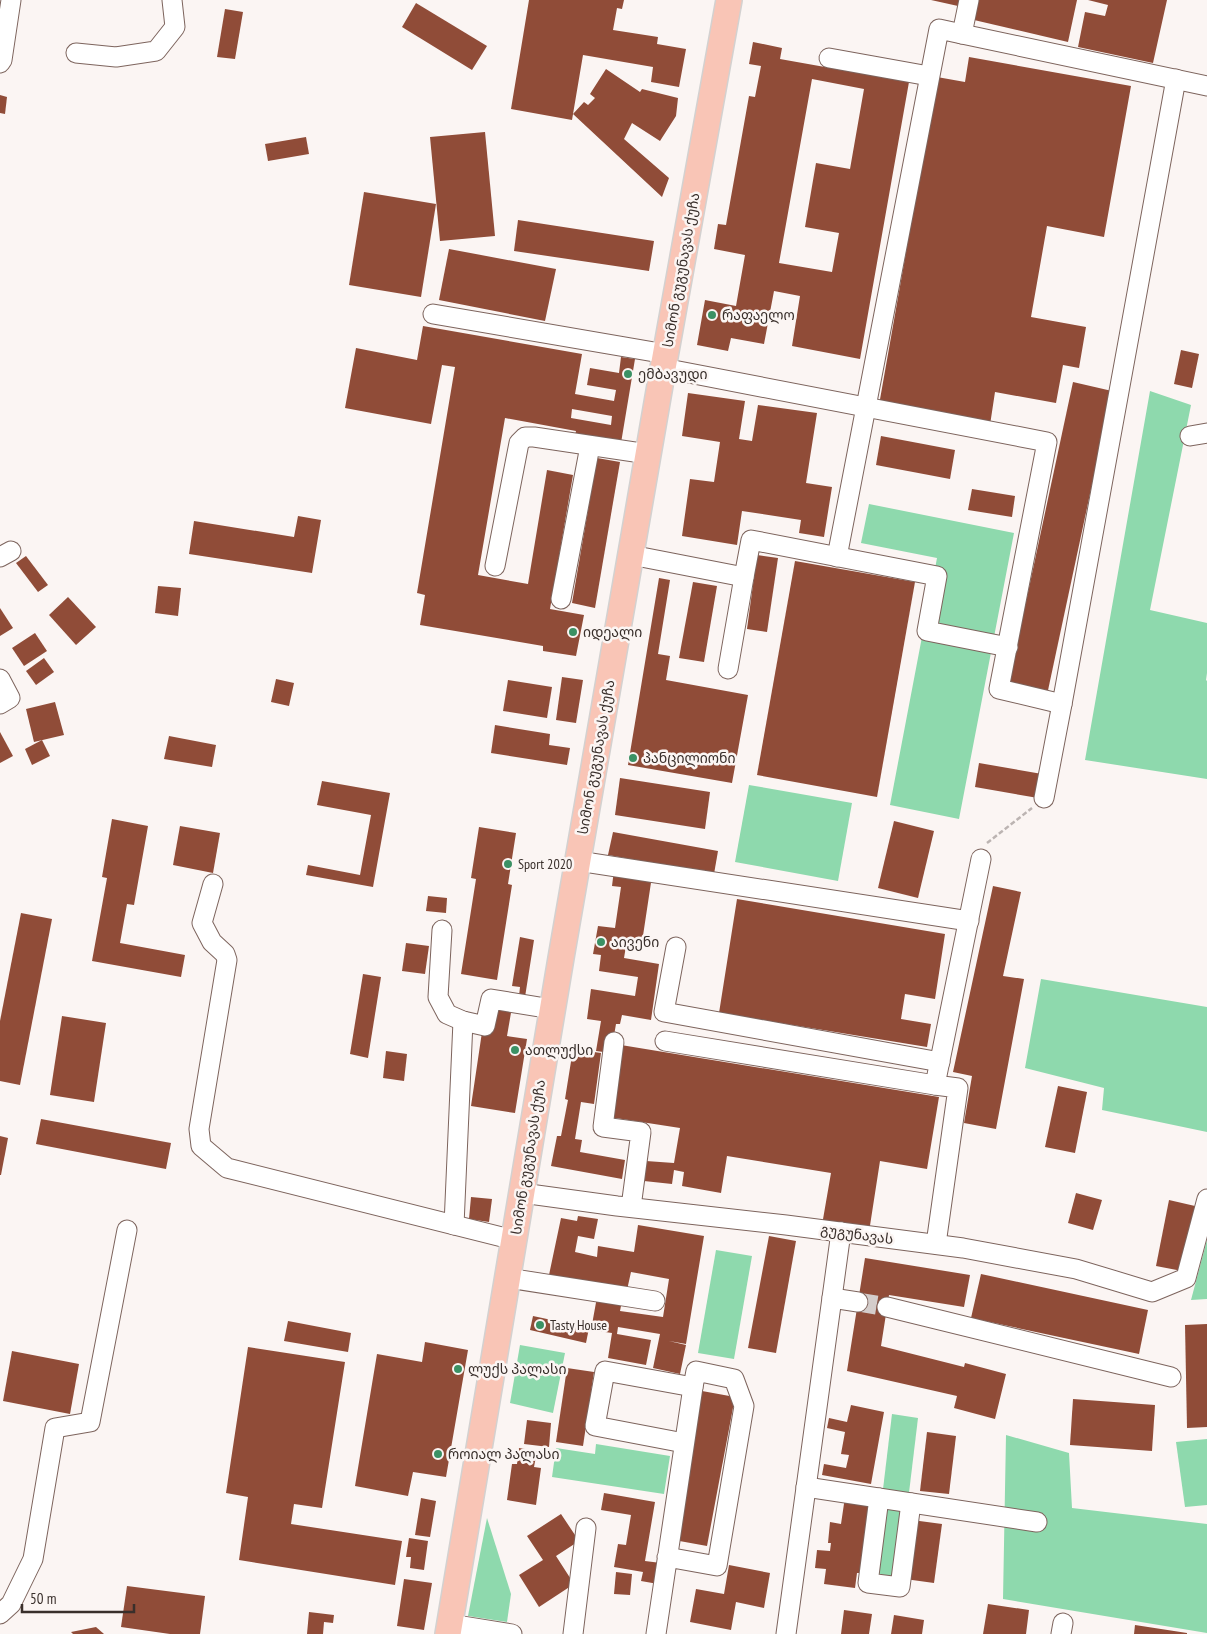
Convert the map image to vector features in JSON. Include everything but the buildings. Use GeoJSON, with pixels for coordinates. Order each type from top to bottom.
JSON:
{"type":"FeatureCollection","features":[{"type":"Feature","properties":{"kind":"main road","name":"სიმონ გუგუნავას ქუჩა"},"geometry":{"type":"LineString","coordinates":[[449,1629],[552,1009],[664,361],[729,0]]}},
{"type":"Feature","properties":{"kind":"street"},"geometry":{"type":"LineString","coordinates":[[0,63],[11,0]]}},
{"type":"Feature","properties":{"kind":"street"},"geometry":{"type":"LineString","coordinates":[[76,53],[116,57],[156,51],[175,28],[172,0]]}},
{"type":"Feature","properties":{"kind":"street"},"geometry":{"type":"LineString","coordinates":[[962,34],[969,0]]}},
{"type":"Feature","properties":{"kind":"street"},"geometry":{"type":"LineString","coordinates":[[837,557],[939,29],[1207,86]]}},
{"type":"Feature","properties":{"kind":"street"},"geometry":{"type":"LineString","coordinates":[[830,58],[929,76]]}},
{"type":"Feature","properties":{"kind":"street"},"geometry":{"type":"LineString","coordinates":[[1044,798],[1176,78]]}},
{"type":"Feature","properties":{"kind":"street"},"geometry":{"type":"LineString","coordinates":[[433,314],[664,361],[865,406],[1047,442],[999,689],[1062,704]]}},
{"type":"Feature","properties":{"kind":"street"},"geometry":{"type":"LineString","coordinates":[[495,566],[519,442],[525,437],[648,454]]}},
{"type":"Feature","properties":{"kind":"street"},"geometry":{"type":"LineString","coordinates":[[561,599],[590,446]]}},
{"type":"Feature","properties":{"kind":"street"},"geometry":{"type":"LineString","coordinates":[[728,669],[751,540],[937,576],[927,631],[1008,647]]}},
{"type":"Feature","properties":{"kind":"street"},"geometry":{"type":"LineString","coordinates":[[631,555],[744,577]]}},
{"type":"Feature","properties":{"kind":"street"},"geometry":{"type":"LineString","coordinates":[[0,679],[10,698],[0,704]]}},
{"type":"Feature","properties":{"kind":"street"},"geometry":{"type":"LineString","coordinates":[[935,1085],[981,859]]}},
{"type":"Feature","properties":{"kind":"street"},"geometry":{"type":"LineString","coordinates":[[578,861],[968,921]]}},
{"type":"Feature","properties":{"kind":"street"},"geometry":{"type":"LineString","coordinates":[[213,884],[202,923],[212,942],[225,954],[227,960],[199,1128],[201,1146],[227,1168],[514,1240]]}},
{"type":"Feature","properties":{"kind":"street"},"geometry":{"type":"LineString","coordinates":[[442,930],[438,997],[447,1014],[463,1021],[485,1026],[491,999],[552,1009]]}},
{"type":"Feature","properties":{"kind":"street"},"geometry":{"type":"LineString","coordinates":[[676,947],[664,1012],[940,1062]]}},
{"type":"Feature","properties":{"kind":"street"},"geometry":{"type":"LineString","coordinates":[[454,1225],[463,1021]]}},
{"type":"Feature","properties":{"kind":"street"},"geometry":{"type":"LineString","coordinates":[[665,1041],[958,1088],[936,1244]]}},
{"type":"Feature","properties":{"kind":"street"},"geometry":{"type":"LineString","coordinates":[[614,1042],[603,1126],[641,1132],[631,1208]]}},
{"type":"Feature","properties":{"kind":"street","name":"გუგუნავას"},"geometry":{"type":"LineString","coordinates":[[522,1193],[963,1248],[1076,1269],[1152,1292],[1186,1278],[1207,1199]]}},
{"type":"Feature","properties":{"kind":"street"},"geometry":{"type":"LineString","coordinates":[[0,1614],[11,1604],[33,1559],[55,1428],[90,1422],[127,1230]]}},
{"type":"Feature","properties":{"kind":"street"},"geometry":{"type":"LineString","coordinates":[[786,1634],[841,1232]]}},
{"type":"Feature","properties":{"kind":"street"},"geometry":{"type":"LineString","coordinates":[[508,1278],[655,1300]]}},
{"type":"Feature","properties":{"kind":"street"},"geometry":{"type":"LineString","coordinates":[[832,1298],[858,1302]]}},
{"type":"Feature","properties":{"kind":"street"},"geometry":{"type":"LineString","coordinates":[[887,1307],[1171,1377]]}},
{"type":"Feature","properties":{"kind":"street"},"geometry":{"type":"LineString","coordinates":[[684,1443],[595,1426],[605,1371],[693,1387]]}},
{"type":"Feature","properties":{"kind":"street"},"geometry":{"type":"LineString","coordinates":[[656,1634],[667,1557],[684,1443],[696,1371],[734,1379],[744,1406],[717,1566],[667,1557]]}},
{"type":"Feature","properties":{"kind":"street"},"geometry":{"type":"LineString","coordinates":[[806,1487],[1037,1522]]}},
{"type":"Feature","properties":{"kind":"street"},"geometry":{"type":"LineString","coordinates":[[878,1498],[868,1583],[900,1587],[910,1503]]}},
{"type":"Feature","properties":{"kind":"street"},"geometry":{"type":"LineString","coordinates":[[573,1634],[586,1528]]}},
{"type":"Feature","properties":{"kind":"street"},"geometry":{"type":"LineString","coordinates":[[449,1629],[512,1634]]}},
{"type":"Feature","properties":{"kind":"path"},"geometry":{"type":"LineString","coordinates":[[981,859],[987,842],[1044,798]]}},
{"type":"Feature","properties":{"kind":"green space"},"geometry":{"type":"Polygon","coordinates":[[[1150,391],[1191,405],[1150,610],[1207,623],[1207,779],[1085,760],[1150,391]]]}},
{"type":"Feature","properties":{"kind":"green space"},"geometry":{"type":"Polygon","coordinates":[[[869,504],[1014,533],[959,819],[890,805],[937,558],[861,543],[869,504]]]}},
{"type":"Feature","properties":{"kind":"green space"},"geometry":{"type":"Polygon","coordinates":[[[749,785],[852,803],[838,881],[735,862],[749,785]]]}},
{"type":"Feature","properties":{"kind":"green space"},"geometry":{"type":"Polygon","coordinates":[[[1041,979],[1207,1007],[1207,1132],[1102,1110],[1104,1088],[1025,1068],[1041,979]]]}},
{"type":"Feature","properties":{"kind":"green space"},"geometry":{"type":"Polygon","coordinates":[[[1207,1240],[1207,1299],[1191,1300],[1207,1240]]]}},
{"type":"Feature","properties":{"kind":"green space"},"geometry":{"type":"Polygon","coordinates":[[[716,1250],[752,1256],[734,1359],[698,1353],[716,1250]]]}},
{"type":"Feature","properties":{"kind":"green space"},"geometry":{"type":"Polygon","coordinates":[[[520,1345],[565,1353],[553,1413],[510,1403],[520,1345]]]}},
{"type":"Feature","properties":{"kind":"green space"},"geometry":{"type":"Polygon","coordinates":[[[892,1414],[918,1418],[898,1584],[872,1581],[892,1414]]]}},
{"type":"Feature","properties":{"kind":"green space"},"geometry":{"type":"Polygon","coordinates":[[[1006,1435],[1069,1453],[1072,1508],[1207,1524],[1207,1633],[1003,1599],[1006,1435]]]}},
{"type":"Feature","properties":{"kind":"green space"},"geometry":{"type":"Polygon","coordinates":[[[1207,1439],[1207,1505],[1185,1507],[1176,1442],[1207,1439]]]}},
{"type":"Feature","properties":{"kind":"green space"},"geometry":{"type":"Polygon","coordinates":[[[596,1444],[670,1456],[664,1494],[552,1477],[556,1448],[595,1454],[596,1444]]]}},
{"type":"Feature","properties":{"kind":"green space"},"geometry":{"type":"Polygon","coordinates":[[[487,1518],[511,1594],[507,1622],[468,1616],[487,1518]]]}},
{"type":"Feature","properties":{"kind":"tunnel"},"geometry":{"type":"LineString","coordinates":[[858,1302],[887,1307]]}},
{"type":"Feature","properties":{"kind":"place","name":"რაფაელო"},"geometry":{"type":"Point","coordinates":[712,315]}},
{"type":"Feature","properties":{"kind":"place","name":"ემბავუდი"},"geometry":{"type":"Point","coordinates":[628,374]}},
{"type":"Feature","properties":{"kind":"place","name":"იდეალი"},"geometry":{"type":"Point","coordinates":[573,632]}},
{"type":"Feature","properties":{"kind":"place","name":"პანცილიონი"},"geometry":{"type":"Point","coordinates":[633,758]}},
{"type":"Feature","properties":{"kind":"place","name":"Sport 2020"},"geometry":{"type":"Point","coordinates":[508,864]}},
{"type":"Feature","properties":{"kind":"place","name":"აივენი"},"geometry":{"type":"Point","coordinates":[601,942]}},
{"type":"Feature","properties":{"kind":"place","name":"ათლუქსი"},"geometry":{"type":"Point","coordinates":[515,1050]}},
{"type":"Feature","properties":{"kind":"place","name":"Tasty House"},"geometry":{"type":"Point","coordinates":[540,1325]}},
{"type":"Feature","properties":{"kind":"place","name":"ლუქს პალასი"},"geometry":{"type":"Point","coordinates":[458,1369]}},
{"type":"Feature","properties":{"kind":"place","name":"როიალ პალასი"},"geometry":{"type":"Point","coordinates":[438,1454]}}]}
